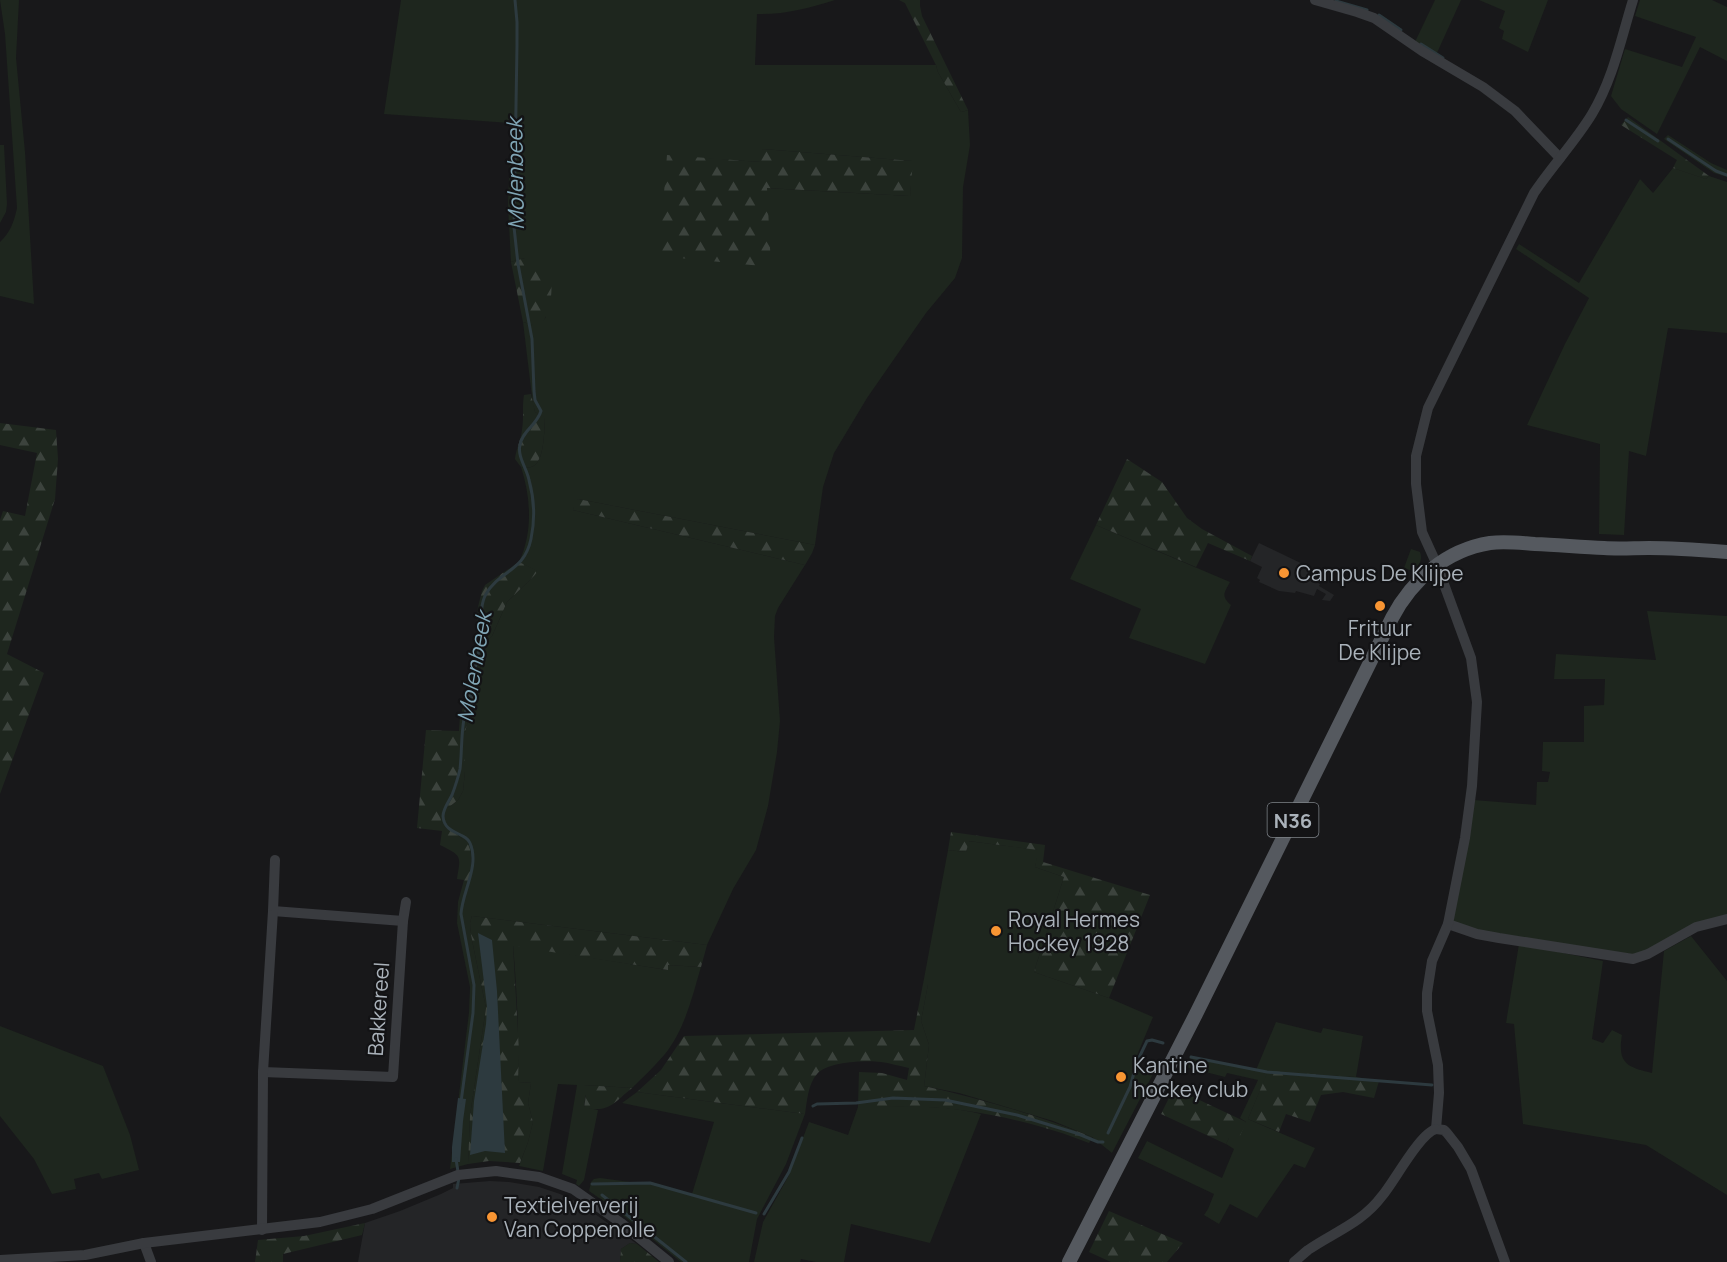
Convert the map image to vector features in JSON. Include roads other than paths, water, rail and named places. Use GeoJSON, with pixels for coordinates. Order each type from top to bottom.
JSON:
{"type":"FeatureCollection","features":[{"type":"Feature","properties":{"kind":"main road","name":"N36"},"geometry":{"type":"LineString","coordinates":[[1069,1262],[1196,1014],[1392,618],[1413,587],[1437,565],[1452,556],[1477,546],[1509,542],[1727,552]]}},
{"type":"Feature","properties":{"kind":"street"},"geometry":{"type":"LineString","coordinates":[[1315,0],[1374,18],[1422,51],[1483,87],[1515,111],[1560,158]]}},
{"type":"Feature","properties":{"kind":"street"},"geometry":{"type":"LineString","coordinates":[[1436,1128],[1439,1093],[1438,1065],[1427,1011],[1427,993],[1432,961],[1448,924],[1469,813],[1477,702],[1471,658],[1462,630],[1422,532],[1417,498],[1416,456],[1428,408],[1534,193],[1592,113],[1605,88],[1633,0]]}},
{"type":"Feature","properties":{"kind":"street"},"geometry":{"type":"LineString","coordinates":[[262,1230],[263,1072],[275,860]]}},
{"type":"Feature","properties":{"kind":"street","name":"Bakkereel"},"geometry":{"type":"LineString","coordinates":[[263,1072],[393,1077],[406,902]]}},
{"type":"Feature","properties":{"kind":"street"},"geometry":{"type":"LineString","coordinates":[[273,911],[403,921]]}},
{"type":"Feature","properties":{"kind":"street"},"geometry":{"type":"LineString","coordinates":[[1448,924],[1477,934],[1633,959],[1648,954],[1696,927],[1727,919]]}},
{"type":"Feature","properties":{"kind":"street"},"geometry":{"type":"LineString","coordinates":[[1294,1262],[1309,1249],[1352,1225],[1370,1210],[1382,1197],[1422,1140],[1436,1128],[1448,1133],[1465,1157],[1505,1262]]}},
{"type":"Feature","properties":{"kind":"street"},"geometry":{"type":"LineString","coordinates":[[0,1260],[75,1259],[144,1243],[320,1222],[372,1209],[465,1174],[510,1172],[539,1177],[582,1194],[669,1262]]}},
{"type":"Feature","properties":{"kind":"street"},"geometry":{"type":"LineString","coordinates":[[144,1243],[151,1262]]}},
{"type":"Feature","properties":{"kind":"waterway","name":"Molenbeek"},"geometry":{"type":"LineString","coordinates":[[461,1102],[473,1013],[474,985],[461,914],[472,870],[473,852],[468,839],[447,827],[443,813],[452,795],[460,769],[463,725],[472,693],[481,639],[484,599],[492,586],[523,558],[531,539],[532,494],[519,449],[521,440],[541,411],[535,400],[532,339],[518,264],[514,227],[517,45],[515,0]]}},
{"type":"Feature","properties":{"kind":"waterway"},"geometry":{"type":"LineString","coordinates":[[1336,1],[1367,10]]}},
{"type":"Feature","properties":{"kind":"waterway"},"geometry":{"type":"LineString","coordinates":[[1379,15],[1401,30]]}},
{"type":"Feature","properties":{"kind":"waterway"},"geometry":{"type":"LineString","coordinates":[[1421,44],[1443,58]]}},
{"type":"Feature","properties":{"kind":"waterway"},"geometry":{"type":"LineString","coordinates":[[1626,120],[1658,141]]}},
{"type":"Feature","properties":{"kind":"waterway"},"geometry":{"type":"LineString","coordinates":[[1668,139],[1716,171],[1727,175]]}},
{"type":"Feature","properties":{"kind":"waterway"},"geometry":{"type":"LineString","coordinates":[[1108,1133],[1130,1087],[1137,1062],[1147,1041],[1163,1043]]}},
{"type":"Feature","properties":{"kind":"waterway"},"geometry":{"type":"LineString","coordinates":[[1191,1057],[1267,1072],[1432,1085]]}},
{"type":"Feature","properties":{"kind":"waterway"},"geometry":{"type":"LineString","coordinates":[[813,1106],[893,1098],[945,1100],[1017,1115],[1103,1142]]}},
{"type":"Feature","properties":{"kind":"waterway"},"geometry":{"type":"LineString","coordinates":[[764,1214],[789,1172],[802,1138]]}},
{"type":"Feature","properties":{"kind":"waterway","name":"Molenbeek"},"geometry":{"type":"LineString","coordinates":[[456,1159],[459,1178],[457,1188]]}},
{"type":"Feature","properties":{"kind":"waterway"},"geometry":{"type":"LineString","coordinates":[[592,1184],[650,1183],[756,1213]]}},
{"type":"Feature","properties":{"kind":"waterway"},"geometry":{"type":"LineString","coordinates":[[602,1195],[686,1262]]}},
{"type":"Feature","properties":{"kind":"place","name":"Campus De Klijpe"},"geometry":{"type":"Point","coordinates":[1284,573]}},
{"type":"Feature","properties":{"kind":"place","name":"Frituur De Klijpe"},"geometry":{"type":"Point","coordinates":[1380,606]}},
{"type":"Feature","properties":{"kind":"place","name":"Royal Hermes Hockey 1928"},"geometry":{"type":"Point","coordinates":[996,931]}},
{"type":"Feature","properties":{"kind":"place","name":"Kantine hockey club"},"geometry":{"type":"Point","coordinates":[1121,1077]}},
{"type":"Feature","properties":{"kind":"place","name":"Textielververij Van Coppenolle"},"geometry":{"type":"Point","coordinates":[492,1217]}}]}
